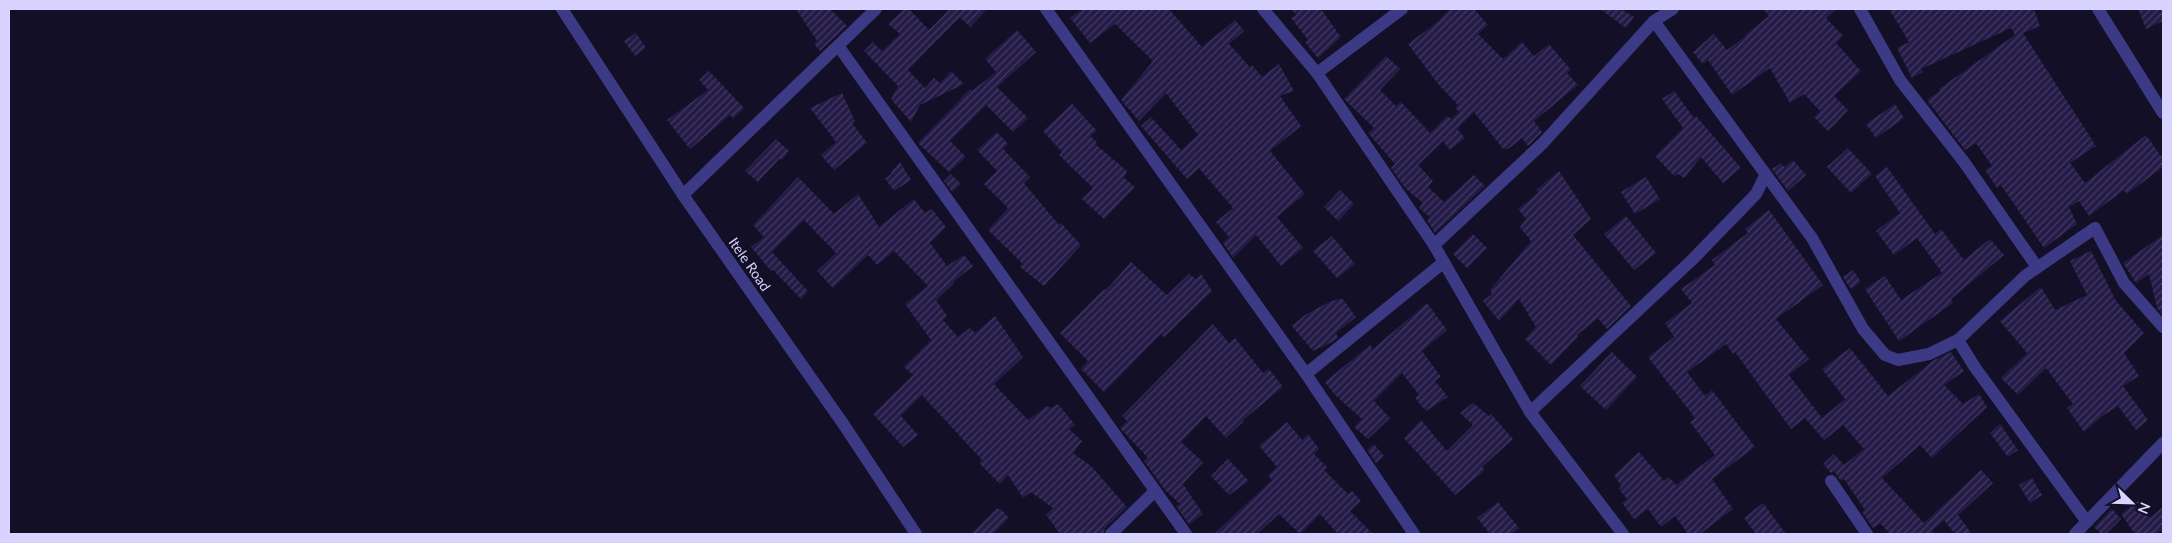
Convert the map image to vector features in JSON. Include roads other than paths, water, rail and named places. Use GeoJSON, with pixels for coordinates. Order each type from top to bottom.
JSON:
{"type":"FeatureCollection","features":[{"type":"Feature","properties":{"kind":"street","name":"Itele Road"},"geometry":{"type":"LineString","coordinates":[[562,9],[683,195],[844,425],[916,534]]}},
{"type":"Feature","properties":{"kind":"street"},"geometry":{"type":"LineString","coordinates":[[683,195],[839,47],[876,9]]}},
{"type":"Feature","properties":{"kind":"street"},"geometry":{"type":"LineString","coordinates":[[1046,9],[1306,374],[1414,534]]}},
{"type":"Feature","properties":{"kind":"street"},"geometry":{"type":"LineString","coordinates":[[1263,9],[1317,73],[1434,245],[1530,412],[1623,534]]}},
{"type":"Feature","properties":{"kind":"street"},"geometry":{"type":"LineString","coordinates":[[1317,73],[1402,9]]}},
{"type":"Feature","properties":{"kind":"street"},"geometry":{"type":"LineString","coordinates":[[1434,245],[1543,143],[1654,21],[1673,9]]}},
{"type":"Feature","properties":{"kind":"street"},"geometry":{"type":"LineString","coordinates":[[1860,9],[1900,80],[1964,162],[2036,267]]}},
{"type":"Feature","properties":{"kind":"street"},"geometry":{"type":"LineString","coordinates":[[2098,9],[2161,106]]}},
{"type":"Feature","properties":{"kind":"street"},"geometry":{"type":"LineString","coordinates":[[1654,21],[1765,176],[1812,238],[1863,329],[1885,355],[1898,360],[1929,354],[1958,340],[1980,317],[2036,267],[2095,228],[2124,283],[2163,328]]}},
{"type":"Feature","properties":{"kind":"street"},"geometry":{"type":"LineString","coordinates":[[839,47],[1186,534]]}},
{"type":"Feature","properties":{"kind":"street"},"geometry":{"type":"LineString","coordinates":[[1530,412],[1700,252],[1756,194],[1765,176]]}},
{"type":"Feature","properties":{"kind":"street"},"geometry":{"type":"LineString","coordinates":[[1306,374],[1444,262]]}},
{"type":"Feature","properties":{"kind":"street"},"geometry":{"type":"LineString","coordinates":[[1958,340],[1974,366],[2087,522]]}},
{"type":"Feature","properties":{"kind":"street"},"geometry":{"type":"LineString","coordinates":[[2075,534],[2163,444]]}},
{"type":"Feature","properties":{"kind":"street"},"geometry":{"type":"LineString","coordinates":[[1831,481],[1867,534]]}},
{"type":"Feature","properties":{"kind":"street"},"geometry":{"type":"LineString","coordinates":[[1111,534],[1156,491]]}}]}
